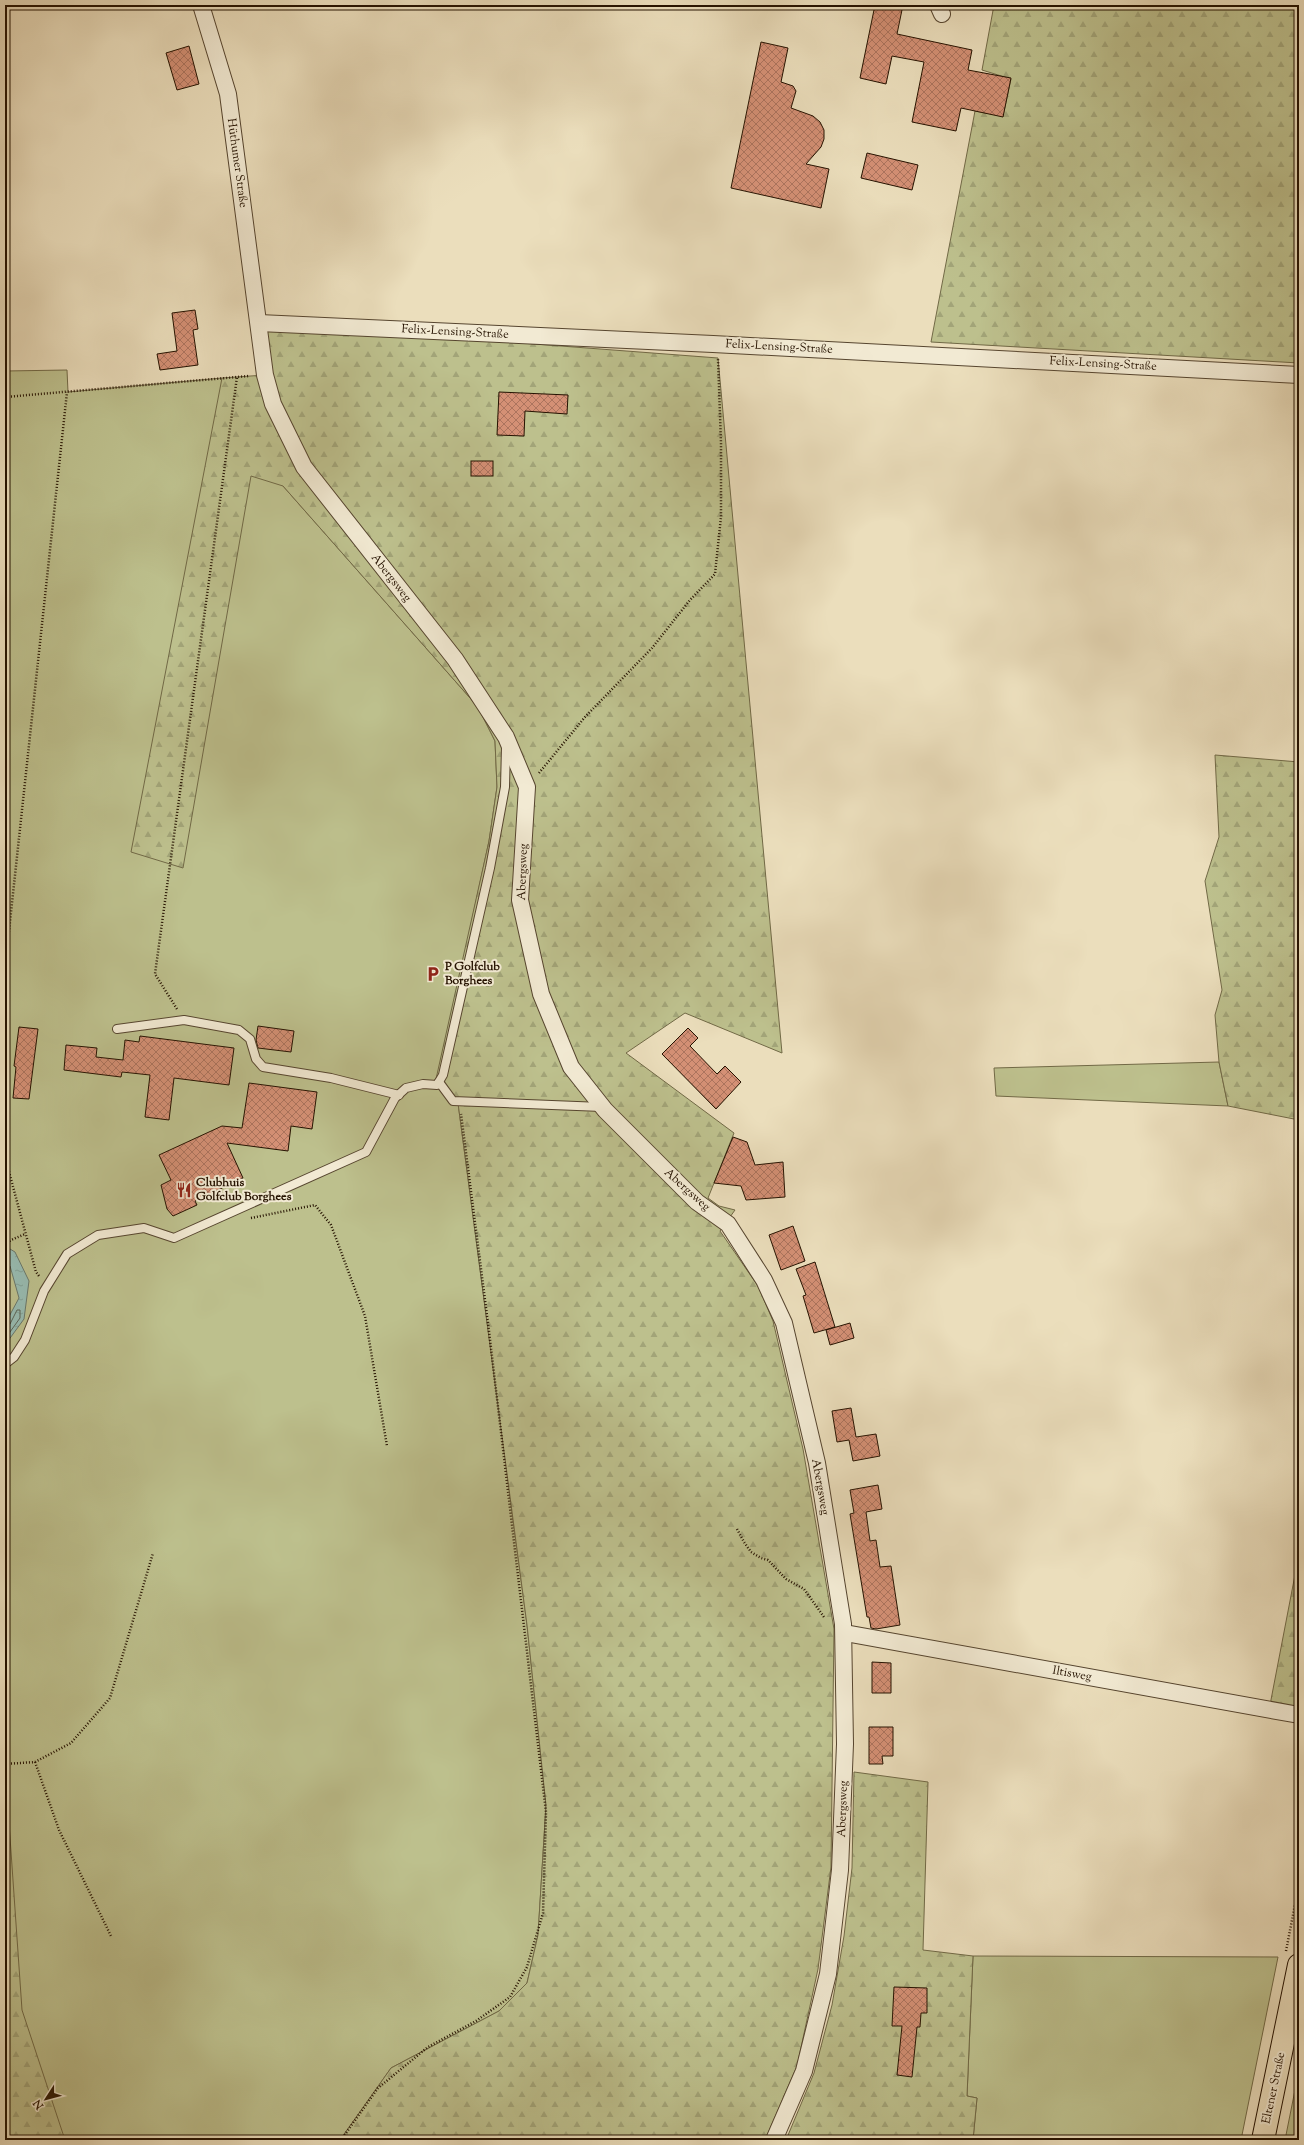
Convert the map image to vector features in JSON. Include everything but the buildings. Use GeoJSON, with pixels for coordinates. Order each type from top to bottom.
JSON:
{"type":"FeatureCollection","features":[{"type":"Feature","properties":{"kind":"main road","name":"Eltener Straße"},"geometry":{"type":"LineString","coordinates":[[1263,2140],[1299,1965]]}},
{"type":"Feature","properties":{"kind":"street","name":"Hüthumer Straße"},"geometry":{"type":"LineString","coordinates":[[201,5],[228,94],[259,323]]}},
{"type":"Feature","properties":{"kind":"street","name":"Felix-Lensing-Straße"},"geometry":{"type":"LineString","coordinates":[[259,323],[717,344],[1299,375]]}},
{"type":"Feature","properties":{"kind":"street","name":"Abergsweg"},"geometry":{"type":"LineString","coordinates":[[259,323],[265,375],[273,404],[304,467],[455,659],[506,737],[527,787],[520,900],[531,957],[541,994],[571,1067],[603,1107],[697,1202],[728,1224],[764,1280],[784,1323],[816,1463],[844,1629],[845,1744],[840,1870],[828,1974],[804,2070],[774,2140]]}},
{"type":"Feature","properties":{"kind":"street","name":"Iltisweg"},"geometry":{"type":"LineString","coordinates":[[844,1629],[1299,1715]]}},
{"type":"Feature","properties":{"kind":"lane"},"geometry":{"type":"LineString","coordinates":[[5,1364],[14,1357],[25,1340],[48,1286],[67,1254],[98,1235],[144,1228],[174,1238],[231,1210],[294,1185],[366,1152],[399,1095],[406,1088],[422,1084],[437,1085],[444,1075],[490,868],[506,787],[506,737]]}},
{"type":"Feature","properties":{"kind":"lane"},"geometry":{"type":"LineString","coordinates":[[117,1029],[184,1020],[244,1032],[252,1043],[256,1059],[259,1064],[269,1069],[331,1078],[399,1095]]}},
{"type":"Feature","properties":{"kind":"lane"},"geometry":{"type":"LineString","coordinates":[[439,1082],[453,1101],[603,1107]]}},
{"type":"Feature","properties":{"kind":"path"},"geometry":{"type":"LineString","coordinates":[[527,787],[585,718],[652,648],[690,600],[715,574],[721,510],[721,443],[717,344]]}},
{"type":"Feature","properties":{"kind":"path"},"geometry":{"type":"LineString","coordinates":[[5,397],[265,375]]}},
{"type":"Feature","properties":{"kind":"path"},"geometry":{"type":"LineString","coordinates":[[184,1020],[154,974],[237,377]]}},
{"type":"Feature","properties":{"kind":"path"},"geometry":{"type":"LineString","coordinates":[[5,968],[67,392]]}},
{"type":"Feature","properties":{"kind":"path"},"geometry":{"type":"LineString","coordinates":[[341,2140],[378,2088],[428,2047],[476,2021],[510,1997],[527,1967],[543,1913],[546,1812],[464,1132],[460,1110],[453,1101]]}},
{"type":"Feature","properties":{"kind":"path"},"geometry":{"type":"LineString","coordinates":[[5,1157],[36,1272],[48,1286]]}},
{"type":"Feature","properties":{"kind":"path"},"geometry":{"type":"LineString","coordinates":[[231,1210],[241,1218],[254,1218],[315,1205],[331,1225],[365,1316],[387,1446]]}},
{"type":"Feature","properties":{"kind":"path"},"geometry":{"type":"LineString","coordinates":[[5,1245],[10,1240],[26,1234]]}},
{"type":"Feature","properties":{"kind":"path"},"geometry":{"type":"LineString","coordinates":[[737,1529],[751,1552],[768,1560],[786,1579],[804,1589],[825,1617],[844,1629]]}},
{"type":"Feature","properties":{"kind":"path"},"geometry":{"type":"LineString","coordinates":[[5,1764],[35,1762],[71,1743],[110,1698],[153,1553]]}},
{"type":"Feature","properties":{"kind":"path"},"geometry":{"type":"LineString","coordinates":[[35,1762],[59,1830],[111,1936]]}},
{"type":"Feature","properties":{"kind":"green space"},"geometry":{"type":"Polygon","coordinates":[[[994,5],[1299,5],[1299,363],[931,342],[975,111],[1003,116],[1011,79],[982,70],[994,5]]]}},
{"type":"Feature","properties":{"kind":"green space"},"geometry":{"type":"Polygon","coordinates":[[[259,323],[718,358],[782,1053],[685,1013],[626,1053],[734,1133],[708,1198],[719,1206],[735,1210],[720,1231],[758,1286],[773,1321],[803,1449],[834,1629],[831,1867],[818,1969],[797,2066],[765,2140],[340,2140],[391,2068],[499,2011],[527,1983],[538,1935],[546,1805],[527,1625],[458,1103],[436,1079],[489,841],[497,787],[495,741],[478,707],[283,486],[251,476],[183,868],[131,852],[222,378],[265,375],[259,323]]]}},
{"type":"Feature","properties":{"kind":"green space"},"geometry":{"type":"Polygon","coordinates":[[[67,370],[68,392],[222,378],[283,486],[478,707],[495,741],[497,787],[489,841],[470,929],[458,1103],[527,1625],[546,1805],[538,1935],[527,1983],[499,2011],[391,2068],[340,2140],[5,2140],[5,371],[67,370]]]}},
{"type":"Feature","properties":{"kind":"green space"},"geometry":{"type":"Polygon","coordinates":[[[1215,755],[1299,762],[1299,1120],[1228,1106],[1219,1062],[1215,1015],[1222,990],[1205,881],[1219,837],[1215,755]]]}},
{"type":"Feature","properties":{"kind":"green space"},"geometry":{"type":"Polygon","coordinates":[[[1219,1062],[1228,1106],[996,1096],[994,1068],[1219,1062]]]}},
{"type":"Feature","properties":{"kind":"green space"},"geometry":{"type":"Polygon","coordinates":[[[1299,1554],[1299,1711],[1270,1705],[1299,1554]]]}},
{"type":"Feature","properties":{"kind":"green space"},"geometry":{"type":"Polygon","coordinates":[[[5,1765],[22,2010],[65,2140],[5,2140],[5,1765]]]}},
{"type":"Feature","properties":{"kind":"green space"},"geometry":{"type":"Polygon","coordinates":[[[854,1772],[928,1782],[923,1950],[973,1956],[967,2096],[977,2098],[973,2140],[786,2140],[814,2073],[832,2005],[844,1936],[852,1868],[854,1772]]]}},
{"type":"Feature","properties":{"kind":"green space"},"geometry":{"type":"Polygon","coordinates":[[[973,1956],[1278,1957],[1241,2140],[973,2140],[977,2098],[967,2096],[973,1956]]]}},
{"type":"Feature","properties":{"kind":"green space"},"geometry":{"type":"Polygon","coordinates":[[[1299,2070],[1299,2140],[1285,2140],[1299,2070]]]}},
{"type":"Feature","properties":{"kind":"water"},"geometry":{"type":"Polygon","coordinates":[[[5,1246],[15,1252],[29,1281],[24,1319],[5,1345],[5,1324],[19,1298],[10,1266],[5,1261],[5,1246]]]}},
{"type":"Feature","properties":{"kind":"place","name":"P Golfclub Borghees"},"geometry":{"type":"Point","coordinates":[433,974]}},
{"type":"Feature","properties":{"kind":"place","name":"Clubhuis Golfclub Borghees"},"geometry":{"type":"Point","coordinates":[184,1190]}}]}
